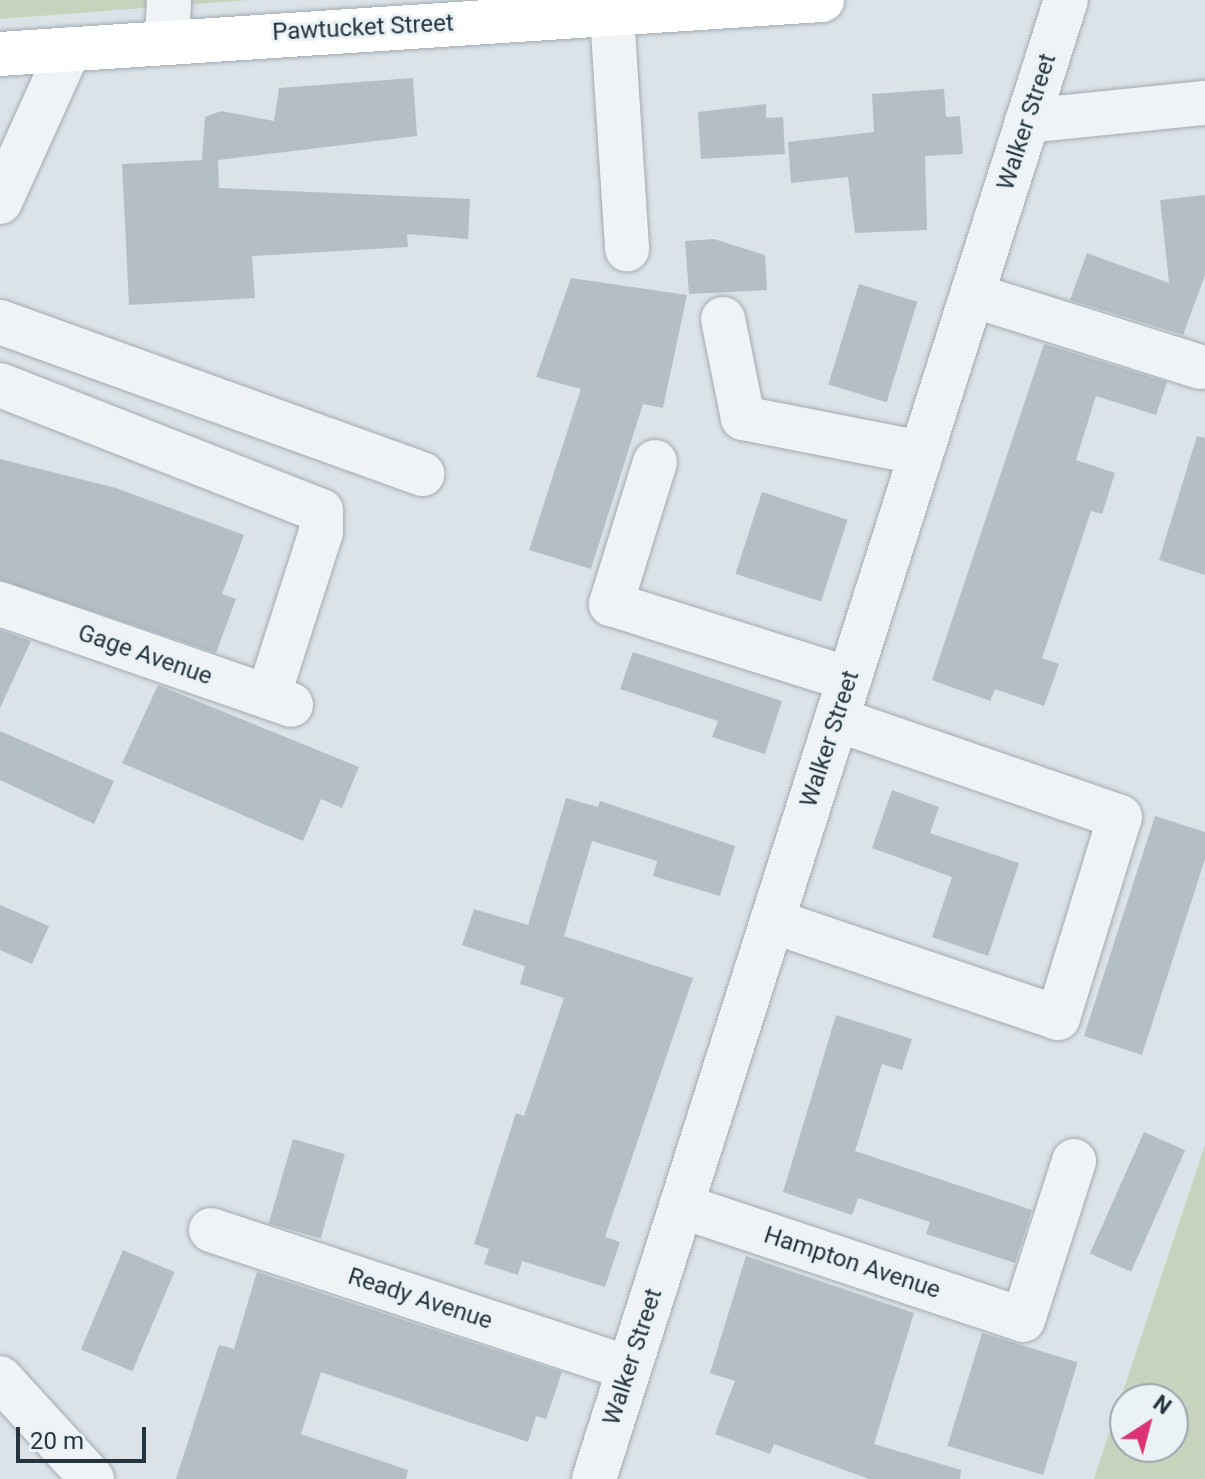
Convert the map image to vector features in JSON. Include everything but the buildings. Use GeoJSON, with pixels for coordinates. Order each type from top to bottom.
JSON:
{"type":"FeatureCollection","features":[{"type":"Feature","properties":{"kind":"main road","name":"Pawtucket Street"},"geometry":{"type":"LineString","coordinates":[[0,54],[69,49],[168,19],[822,0]]}},
{"type":"Feature","properties":{"kind":"street","name":"Walker Street"},"geometry":{"type":"LineString","coordinates":[[600,1478],[629,1368],[1066,0]]}},
{"type":"Feature","properties":{"kind":"street"},"geometry":{"type":"LineString","coordinates":[[611,6],[627,249]]}},
{"type":"Feature","properties":{"kind":"street"},"geometry":{"type":"LineString","coordinates":[[2,192],[69,49]]}},
{"type":"Feature","properties":{"kind":"street"},"geometry":{"type":"LineString","coordinates":[[1027,121],[1205,103]]}},
{"type":"Feature","properties":{"kind":"street"},"geometry":{"type":"LineString","coordinates":[[972,295],[1201,367]]}},
{"type":"Feature","properties":{"kind":"street"},"geometry":{"type":"LineString","coordinates":[[723,319],[743,418],[921,453]]}},
{"type":"Feature","properties":{"kind":"street"},"geometry":{"type":"LineString","coordinates":[[0,322],[423,474]]}},
{"type":"Feature","properties":{"kind":"street","name":"Gage Avenue"},"geometry":{"type":"LineString","coordinates":[[0,385],[321,511],[321,532],[279,701],[0,604]]}},
{"type":"Feature","properties":{"kind":"street"},"geometry":{"type":"LineString","coordinates":[[655,462],[611,604],[1120,817],[1058,1018],[772,921]]}},
{"type":"Feature","properties":{"kind":"street","name":"Hampton Avenue"},"geometry":{"type":"LineString","coordinates":[[681,1206],[1023,1320],[1074,1161]]}},
{"type":"Feature","properties":{"kind":"street","name":"Ready Avenue"},"geometry":{"type":"LineString","coordinates":[[211,1230],[629,1368]]}},
{"type":"Feature","properties":{"kind":"street"},"geometry":{"type":"LineString","coordinates":[[0,1378],[92,1479]]}},
{"type":"Feature","properties":{"kind":"green space"},"geometry":{"type":"Polygon","coordinates":[[[0,0],[248,0],[0,19],[0,0]]]}},
{"type":"Feature","properties":{"kind":"green space"},"geometry":{"type":"Polygon","coordinates":[[[1205,1145],[1205,1479],[1094,1479],[1109,1434],[1109,1463],[1189,1463],[1189,1383],[1126,1383],[1205,1145]]]}}]}
